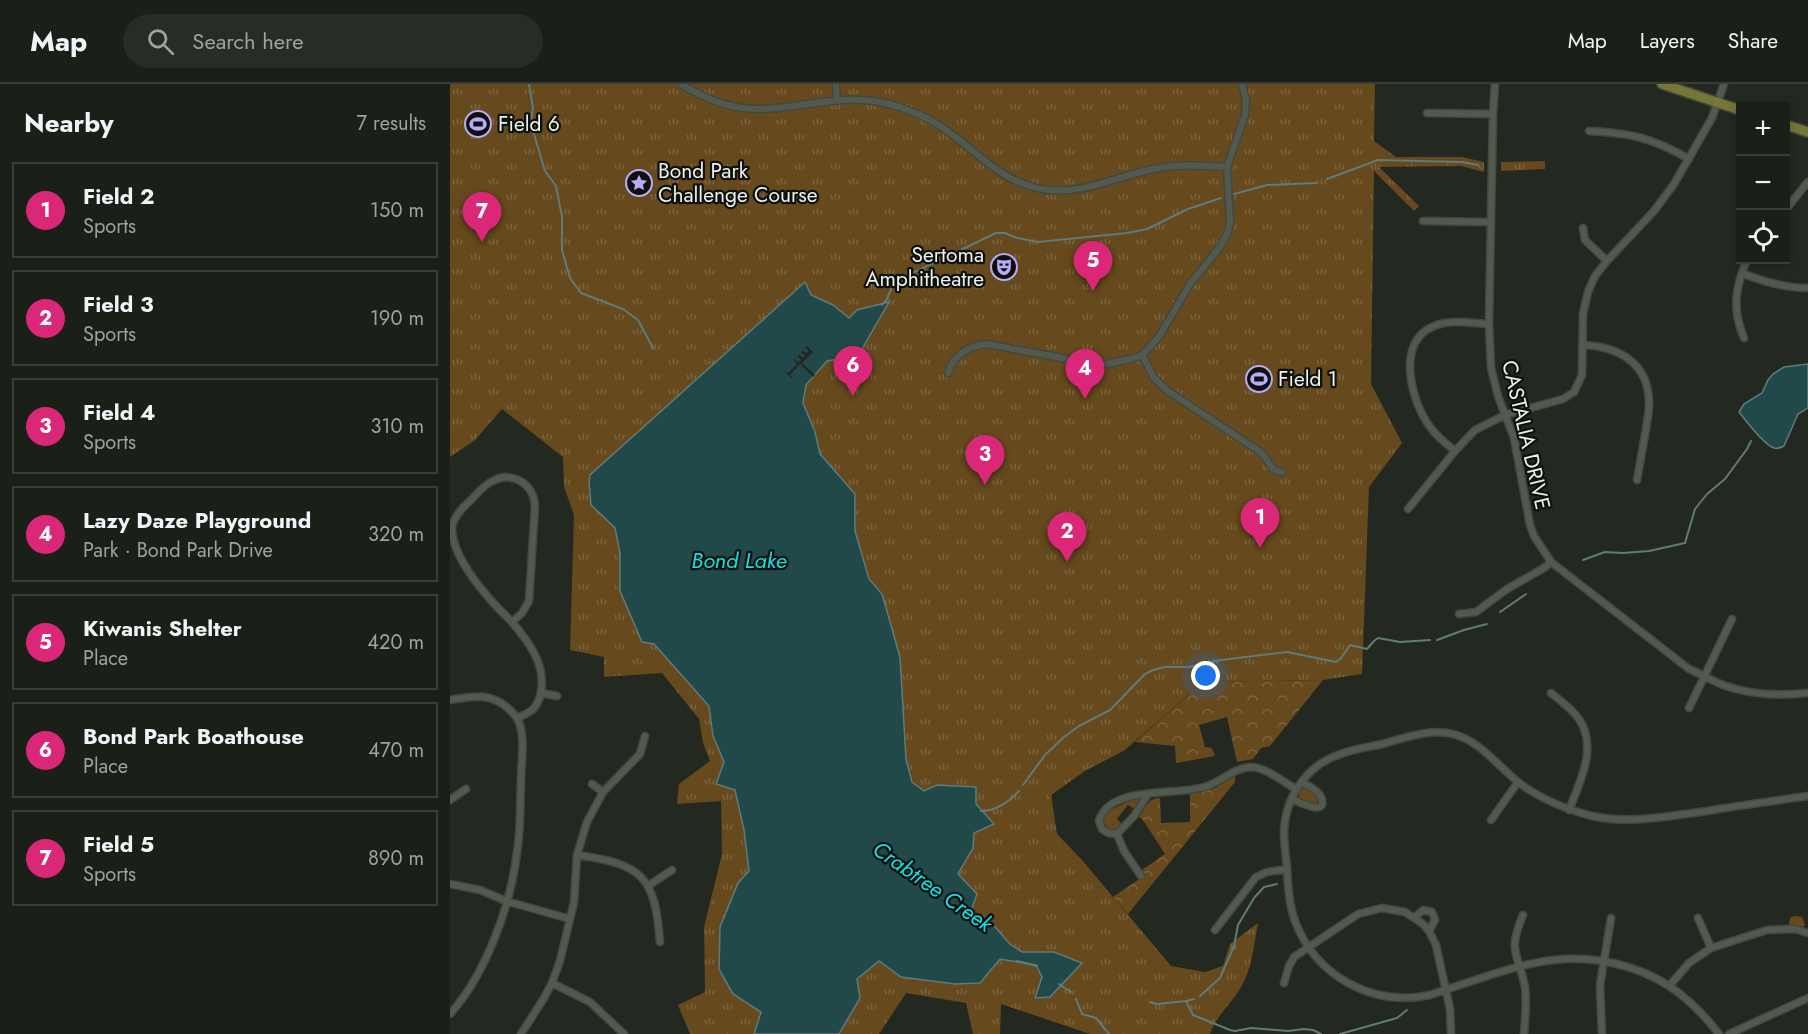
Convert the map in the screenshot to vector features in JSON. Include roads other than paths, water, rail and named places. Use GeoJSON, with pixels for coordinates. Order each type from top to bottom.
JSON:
{"type":"FeatureCollection","features":[{"type":"Feature","properties":{"kind":"main road"},"geometry":{"type":"LineString","coordinates":[[1662,84],[1736,109]]}},
{"type":"Feature","properties":{"kind":"main road"},"geometry":{"type":"LineString","coordinates":[[1790,127],[1808,132]]}},
{"type":"Feature","properties":{"kind":"street"},"geometry":{"type":"LineString","coordinates":[[681,84],[718,102],[743,108],[772,109],[837,99],[884,103],[917,114],[944,128],[1005,176],[1041,189],[1080,189],[1151,169],[1173,166],[1227,167]]}},
{"type":"Feature","properties":{"kind":"street"},"geometry":{"type":"LineString","coordinates":[[836,84],[837,99]]}},
{"type":"Feature","properties":{"kind":"street"},"geometry":{"type":"LineString","coordinates":[[948,373],[952,363],[962,351],[987,344],[1094,364],[1119,362],[1142,355],[1160,335],[1190,284],[1224,239],[1230,221],[1227,167],[1245,115],[1246,100],[1242,84]]}},
{"type":"Feature","properties":{"kind":"street","name":"CASTALIA DRIVE"},"geometry":{"type":"LineString","coordinates":[[1495,84],[1489,324],[1491,368],[1493,382],[1514,438],[1530,525],[1538,543],[1551,562],[1689,669],[1725,686],[1755,693],[1808,693]]}},
{"type":"Feature","properties":{"kind":"street"},"geometry":{"type":"LineString","coordinates":[[1408,509],[1475,430],[1505,415],[1544,405],[1570,395],[1577,387],[1582,375],[1583,314],[1586,298],[1595,276],[1654,211],[1674,184],[1712,118],[1724,84]]}},
{"type":"Feature","properties":{"kind":"street"},"geometry":{"type":"LineString","coordinates":[[1426,113],[1493,114]]}},
{"type":"Feature","properties":{"kind":"street"},"geometry":{"type":"LineString","coordinates":[[1588,131],[1624,133],[1643,137],[1666,146],[1689,159]]}},
{"type":"Feature","properties":{"kind":"street"},"geometry":{"type":"LineString","coordinates":[[1790,203],[1808,182]]}},
{"type":"Feature","properties":{"kind":"street"},"geometry":{"type":"LineString","coordinates":[[1423,221],[1491,222]]}},
{"type":"Feature","properties":{"kind":"street"},"geometry":{"type":"LineString","coordinates":[[1583,228],[1585,240],[1607,261]]}},
{"type":"Feature","properties":{"kind":"street"},"geometry":{"type":"LineString","coordinates":[[1744,338],[1737,322],[1736,309],[1737,289],[1745,264]]}},
{"type":"Feature","properties":{"kind":"street"},"geometry":{"type":"LineString","coordinates":[[1742,273],[1776,285],[1808,288]]}},
{"type":"Feature","properties":{"kind":"street"},"geometry":{"type":"LineString","coordinates":[[1455,451],[1436,435],[1422,414],[1411,372],[1411,354],[1416,341],[1433,326],[1451,323],[1489,324]]}},
{"type":"Feature","properties":{"kind":"street"},"geometry":{"type":"LineString","coordinates":[[1582,345],[1599,345],[1623,354],[1638,368],[1646,383],[1650,405],[1637,480]]}},
{"type":"Feature","properties":{"kind":"street"},"geometry":{"type":"LineString","coordinates":[[1142,355],[1154,378],[1168,391],[1262,453],[1274,471],[1282,472]]}},
{"type":"Feature","properties":{"kind":"street"},"geometry":{"type":"LineString","coordinates":[[512,622],[522,614],[529,601],[535,506],[534,497],[524,483],[518,479],[505,477],[490,481],[459,512],[453,523],[451,534],[466,572],[481,592],[512,622],[540,664],[543,681],[538,703],[518,718]]}},
{"type":"Feature","properties":{"kind":"street"},"geometry":{"type":"LineString","coordinates":[[1459,614],[1476,612],[1507,589],[1551,562]]}},
{"type":"Feature","properties":{"kind":"street"},"geometry":{"type":"LineString","coordinates":[[1689,708],[1732,620]]}},
{"type":"Feature","properties":{"kind":"street"},"geometry":{"type":"LineString","coordinates":[[541,693],[557,696]]}},
{"type":"Feature","properties":{"kind":"street"},"geometry":{"type":"LineString","coordinates":[[1551,693],[1568,706],[1580,721],[1587,737],[1586,763],[1569,810]]}},
{"type":"Feature","properties":{"kind":"street"},"geometry":{"type":"LineString","coordinates":[[450,700],[472,696],[500,701],[518,718],[522,737],[516,864],[506,901],[483,966],[465,996],[450,1014]]}},
{"type":"Feature","properties":{"kind":"street"},"geometry":{"type":"LineString","coordinates":[[1719,1034],[1693,1005],[1669,986],[1639,971],[1604,962],[1564,959],[1534,963],[1446,990],[1406,998],[1365,992],[1342,980],[1332,973],[1308,947],[1293,914],[1284,832],[1285,819],[1292,799],[1296,789],[1316,767],[1338,755],[1438,732],[1454,734],[1472,741],[1518,782],[1548,801],[1569,810],[1607,818],[1646,819],[1808,796]]}},
{"type":"Feature","properties":{"kind":"street"},"geometry":{"type":"LineString","coordinates":[[520,1034],[552,983],[560,961],[574,902],[578,855],[587,822],[603,792],[640,754],[645,736]]}},
{"type":"Feature","properties":{"kind":"street"},"geometry":{"type":"LineString","coordinates":[[1117,834],[1108,833],[1102,829],[1099,821],[1104,809],[1133,795],[1200,789],[1249,767],[1268,772],[1296,789]]}},
{"type":"Feature","properties":{"kind":"street"},"geometry":{"type":"LineString","coordinates":[[1292,799],[1313,809],[1321,803],[1320,795],[1302,782]]}},
{"type":"Feature","properties":{"kind":"street"},"geometry":{"type":"LineString","coordinates":[[1491,820],[1518,782]]}},
{"type":"Feature","properties":{"kind":"street"},"geometry":{"type":"LineString","coordinates":[[592,784],[603,792]]}},
{"type":"Feature","properties":{"kind":"street"},"geometry":{"type":"LineString","coordinates":[[450,800],[466,789]]}},
{"type":"Feature","properties":{"kind":"street"},"geometry":{"type":"LineString","coordinates":[[1117,834],[1134,816],[1148,794]]}},
{"type":"Feature","properties":{"kind":"street"},"geometry":{"type":"LineString","coordinates":[[1117,834],[1124,851],[1141,876]]}},
{"type":"Feature","properties":{"kind":"street"},"geometry":{"type":"LineString","coordinates":[[578,855],[620,864],[636,873],[648,886],[657,908],[660,942]]}},
{"type":"Feature","properties":{"kind":"street"},"geometry":{"type":"LineString","coordinates":[[1215,930],[1256,877],[1266,872],[1287,869]]}},
{"type":"Feature","properties":{"kind":"street"},"geometry":{"type":"LineString","coordinates":[[648,886],[672,870]]}},
{"type":"Feature","properties":{"kind":"street"},"geometry":{"type":"LineString","coordinates":[[450,884],[480,890],[506,901],[570,919]]}},
{"type":"Feature","properties":{"kind":"street"},"geometry":{"type":"LineString","coordinates":[[1284,983],[1292,960],[1350,919],[1366,911],[1382,908],[1402,911],[1429,931],[1438,950],[1451,1017],[1451,1034]]}},
{"type":"Feature","properties":{"kind":"street"},"geometry":{"type":"LineString","coordinates":[[1414,918],[1423,910],[1432,912],[1435,920],[1429,931]]}},
{"type":"Feature","properties":{"kind":"street"},"geometry":{"type":"LineString","coordinates":[[1523,915],[1514,940],[1515,956],[1525,994],[1524,1034]]}},
{"type":"Feature","properties":{"kind":"street"},"geometry":{"type":"LineString","coordinates":[[1602,1034],[1599,997],[1611,918]]}},
{"type":"Feature","properties":{"kind":"street"},"geometry":{"type":"LineString","coordinates":[[1698,918],[1711,948]]}},
{"type":"Feature","properties":{"kind":"street"},"geometry":{"type":"LineString","coordinates":[[1669,986],[1689,963],[1711,948],[1767,930],[1795,928],[1808,933]]}},
{"type":"Feature","properties":{"kind":"street"},"geometry":{"type":"LineString","coordinates":[[552,983],[590,1002],[624,1034]]}},
{"type":"Feature","properties":{"kind":"street"},"geometry":{"type":"LineString","coordinates":[[1729,1034],[1808,998]]}},
{"type":"Feature","properties":{"kind":"water","name":"Bond Lake"},"geometry":{"type":"Polygon","coordinates":[[[805,282],[811,295],[833,305],[849,318],[857,310],[889,302],[858,356],[827,361],[806,385],[803,403],[815,432],[820,454],[855,494],[855,531],[869,579],[882,594],[900,657],[906,759],[912,782],[924,791],[937,785],[976,787],[976,804],[994,824],[974,833],[973,848],[958,874],[977,894],[972,908],[982,925],[988,919],[1010,944],[1022,952],[1054,952],[1082,963],[1050,997],[1035,998],[1042,977],[1036,965],[1000,959],[980,983],[955,984],[901,977],[879,961],[857,979],[860,998],[839,1034],[754,1034],[761,1012],[733,994],[719,969],[720,927],[738,883],[749,871],[744,830],[735,790],[716,784],[724,762],[713,736],[709,706],[654,644],[642,642],[620,591],[620,553],[615,528],[591,505],[589,482],[590,475],[805,282]]]}},
{"type":"Feature","properties":{"kind":"water"},"geometry":{"type":"Polygon","coordinates":[[[1808,364],[1808,408],[1798,414],[1784,446],[1774,448],[1760,438],[1739,412],[1744,404],[1762,393],[1773,374],[1784,367],[1808,364]]]}},
{"type":"Feature","properties":{"kind":"waterway"},"geometry":{"type":"LineString","coordinates":[[529,84],[533,108],[531,124],[545,171],[556,186],[562,217],[562,250],[570,278],[581,293],[623,309],[638,320],[653,348]]}},
{"type":"Feature","properties":{"kind":"waterway"},"geometry":{"type":"LineString","coordinates":[[1327,179],[1378,160],[1462,162],[1478,165]]}},
{"type":"Feature","properties":{"kind":"waterway"},"geometry":{"type":"LineString","coordinates":[[1234,194],[1267,185],[1316,183]]}},
{"type":"Feature","properties":{"kind":"waterway"},"geometry":{"type":"LineString","coordinates":[[882,305],[892,287],[902,278],[996,233],[1005,233],[1038,242],[1127,233],[1147,229],[1188,209],[1221,198]]}},
{"type":"Feature","properties":{"kind":"waterway"},"geometry":{"type":"LineString","coordinates":[[1583,560],[1605,552],[1649,551],[1685,543],[1695,509],[1707,494],[1725,479],[1751,441]]}},
{"type":"Feature","properties":{"kind":"waterway"},"geometry":{"type":"LineString","coordinates":[[1500,612],[1526,594]]}},
{"type":"Feature","properties":{"kind":"waterway"},"geometry":{"type":"LineString","coordinates":[[1437,640],[1487,624]]}},
{"type":"Feature","properties":{"kind":"waterway"},"geometry":{"type":"LineString","coordinates":[[1023,785],[1045,755],[1064,737],[1079,726],[1110,710],[1145,674],[1153,670],[1165,667],[1189,667],[1221,660],[1287,652],[1336,662],[1350,645],[1367,649],[1378,638],[1400,642],[1430,640]]}},
{"type":"Feature","properties":{"kind":"waterway"},"geometry":{"type":"LineString","coordinates":[[981,811],[1002,805],[1019,791]]}},
{"type":"Feature","properties":{"kind":"waterway"},"geometry":{"type":"LineString","coordinates":[[1200,996],[1220,978],[1234,946],[1238,925],[1254,898],[1264,887],[1277,884]]}},
{"type":"Feature","properties":{"kind":"waterway"},"geometry":{"type":"LineString","coordinates":[[1017,961],[1037,966]]}},
{"type":"Feature","properties":{"kind":"waterway"},"geometry":{"type":"LineString","coordinates":[[1059,984],[1071,992]]}},
{"type":"Feature","properties":{"kind":"waterway"},"geometry":{"type":"LineString","coordinates":[[1076,999],[1082,1014],[1096,1018],[1109,1034]]}},
{"type":"Feature","properties":{"kind":"waterway"},"geometry":{"type":"LineString","coordinates":[[1186,1001],[1194,999]]}},
{"type":"Feature","properties":{"kind":"waterway"},"geometry":{"type":"LineString","coordinates":[[1150,1002],[1157,1004],[1186,1001],[1193,1015],[1235,1031],[1251,1028],[1288,1031],[1304,1029],[1321,1034]]}},
{"type":"Feature","properties":{"kind":"waterway"},"geometry":{"type":"LineString","coordinates":[[1340,1034],[1397,1018],[1407,1010]]}},
{"type":"Feature","properties":{"kind":"place","name":"Field 6"},"geometry":{"type":"Point","coordinates":[478,124]}},
{"type":"Feature","properties":{"kind":"place","name":"Bond Park Challenge Course"},"geometry":{"type":"Point","coordinates":[639,183]}},
{"type":"Feature","properties":{"kind":"place","name":"Field 5"},"geometry":{"type":"Point","coordinates":[482,242]}},
{"type":"Feature","properties":{"kind":"place","name":"Sertoma Amphitheatre"},"geometry":{"type":"Point","coordinates":[1004,267]}},
{"type":"Feature","properties":{"kind":"place","name":"Kiwanis Shelter"},"geometry":{"type":"Point","coordinates":[1093,291]}},
{"type":"Feature","properties":{"kind":"place","name":"Field 1"},"geometry":{"type":"Point","coordinates":[1259,379]}},
{"type":"Feature","properties":{"kind":"place","name":"Bond Park Boathouse"},"geometry":{"type":"Point","coordinates":[853,396]}},
{"type":"Feature","properties":{"kind":"place","name":"Lazy Daze Playground"},"geometry":{"type":"Point","coordinates":[1085,399]}},
{"type":"Feature","properties":{"kind":"place","name":"Field 4"},"geometry":{"type":"Point","coordinates":[985,485]}},
{"type":"Feature","properties":{"kind":"place","name":"Field 2"},"geometry":{"type":"Point","coordinates":[1260,548]}},
{"type":"Feature","properties":{"kind":"place","name":"Field 3"},"geometry":{"type":"Point","coordinates":[1067,562]}},
{"type":"Feature","properties":{"kind":"water label","name":"Crabtree Creek"},"geometry":{"type":"Point","coordinates":[933,886]}}]}
